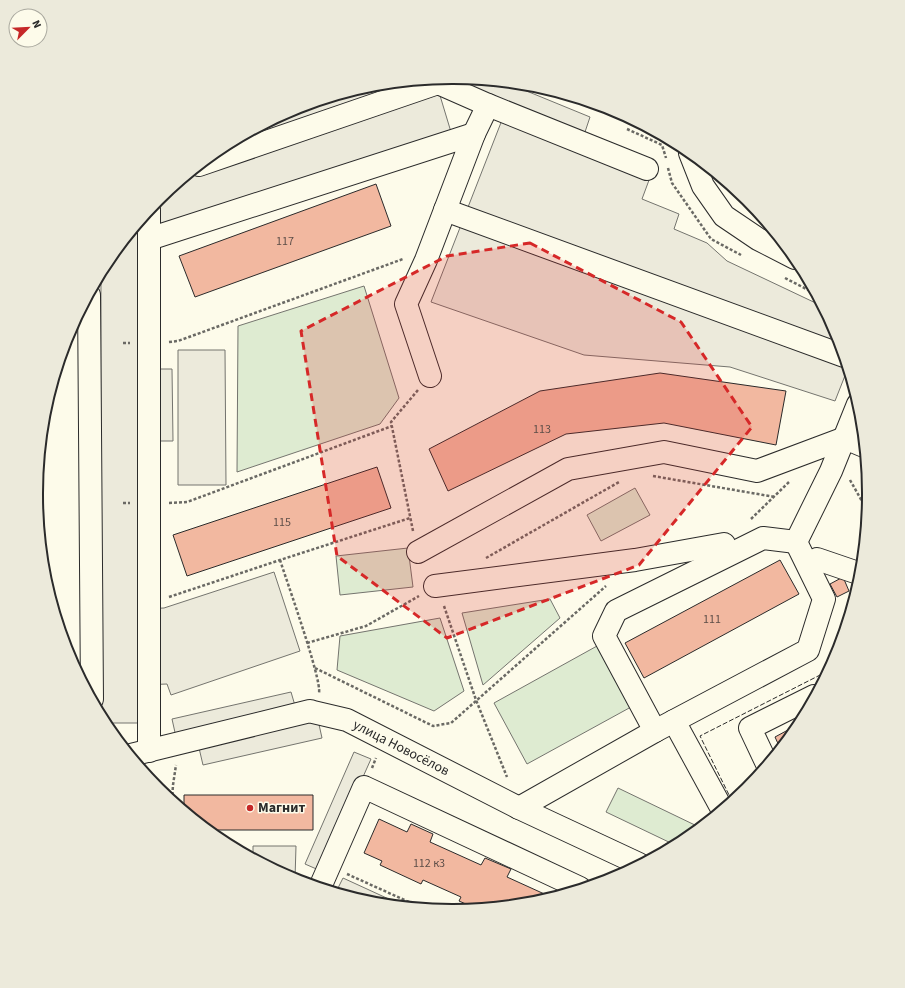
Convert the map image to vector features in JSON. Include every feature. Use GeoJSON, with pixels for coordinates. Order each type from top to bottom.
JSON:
{"type":"FeatureCollection","features":[{"type":"Feature","properties":{"kind":"street"},"geometry":{"type":"LineString","coordinates":[[441,84],[488,105],[647,169]]}},
{"type":"Feature","properties":{"kind":"street"},"geometry":{"type":"LineString","coordinates":[[216,160],[433,85]]}},
{"type":"Feature","properties":{"kind":"street"},"geometry":{"type":"LineString","coordinates":[[430,376],[406,304],[426,260],[474,134],[488,105]]}},
{"type":"Feature","properties":{"kind":"street"},"geometry":{"type":"LineString","coordinates":[[149,239],[474,134]]}},
{"type":"Feature","properties":{"kind":"street"},"geometry":{"type":"LineString","coordinates":[[695,164],[703,186],[724,216],[762,231],[773,240]]}},
{"type":"Feature","properties":{"kind":"street"},"geometry":{"type":"LineString","coordinates":[[445,210],[837,353]]}},
{"type":"Feature","properties":{"kind":"street"},"geometry":{"type":"LineString","coordinates":[[140,753],[149,604],[149,220]]}},
{"type":"Feature","properties":{"kind":"street"},"geometry":{"type":"LineString","coordinates":[[89,305],[92,688]]}},
{"type":"Feature","properties":{"kind":"street"},"geometry":{"type":"LineString","coordinates":[[796,542],[831,471],[855,442],[856,428]]}},
{"type":"Feature","properties":{"kind":"street"},"geometry":{"type":"LineString","coordinates":[[418,552],[568,468],[664,452],[757,471],[855,442]]}},
{"type":"Feature","properties":{"kind":"street"},"geometry":{"type":"LineString","coordinates":[[719,805],[604,636],[616,611],[763,538],[796,542]]}},
{"type":"Feature","properties":{"kind":"street"},"geometry":{"type":"LineString","coordinates":[[519,808],[664,726],[808,650],[824,598],[796,542]]}},
{"type":"Feature","properties":{"kind":"street"},"geometry":{"type":"LineString","coordinates":[[435,586],[635,560],[724,544]]}},
{"type":"Feature","properties":{"kind":"street"},"geometry":{"type":"LineString","coordinates":[[817,559],[854,572]]}},
{"type":"Feature","properties":{"kind":"street"},"geometry":{"type":"LineString","coordinates":[[764,759],[750,728],[807,700]]}},
{"type":"Feature","properties":{"kind":"street","name":"улица Новосёлов"},"geometry":{"type":"LineString","coordinates":[[140,753],[310,712],[347,720],[519,808],[633,861]]}},
{"type":"Feature","properties":{"kind":"street"},"geometry":{"type":"LineString","coordinates":[[328,883],[364,787],[574,885]]}},
{"type":"Feature","properties":{"kind":"path"},"geometry":{"type":"LineString","coordinates":[[149,342],[178,341],[414,255],[426,260]]}},
{"type":"Feature","properties":{"kind":"path"},"geometry":{"type":"LineString","coordinates":[[418,552],[391,422],[430,376]]}},
{"type":"Feature","properties":{"kind":"path"},"geometry":{"type":"LineString","coordinates":[[149,505],[187,502],[392,426]]}},
{"type":"Feature","properties":{"kind":"path"},"geometry":{"type":"LineString","coordinates":[[650,476],[775,497]]}},
{"type":"Feature","properties":{"kind":"path"},"geometry":{"type":"LineString","coordinates":[[484,559],[621,481]]}},
{"type":"Feature","properties":{"kind":"path"},"geometry":{"type":"LineString","coordinates":[[149,604],[410,518]]}},
{"type":"Feature","properties":{"kind":"path"},"geometry":{"type":"LineString","coordinates":[[280,560],[315,668],[433,726],[451,723],[611,581]]}},
{"type":"Feature","properties":{"kind":"path"},"geometry":{"type":"LineString","coordinates":[[307,643],[366,626],[435,586],[445,610],[476,700],[508,780]]}},
{"type":"Feature","properties":{"kind":"path"},"geometry":{"type":"LineString","coordinates":[[364,787],[384,739]]}},
{"type":"Feature","properties":{"kind":"path"},"geometry":{"type":"LineString","coordinates":[[172,746],[176,766],[172,793]]}},
{"type":"Feature","properties":{"kind":"path"},"geometry":{"type":"LineString","coordinates":[[328,883],[385,898]]}},
{"type":"Feature","properties":{"kind":"highlighted area"},"geometry":{"type":"Polygon","coordinates":[[[530,243],[681,322],[752,427],[639,565],[447,638],[337,556],[301,331],[447,256],[530,243]]]}},
{"type":"Feature","properties":{"kind":"green space"},"geometry":{"type":"Polygon","coordinates":[[[364,286],[399,398],[380,424],[237,472],[238,326],[364,286]]]}},
{"type":"Feature","properties":{"kind":"green space"},"geometry":{"type":"Polygon","coordinates":[[[635,488],[650,515],[601,541],[587,515],[635,488]]]}},
{"type":"Feature","properties":{"kind":"green space"},"geometry":{"type":"Polygon","coordinates":[[[408,548],[413,587],[340,595],[336,556],[408,548]]]}},
{"type":"Feature","properties":{"kind":"green space"},"geometry":{"type":"Polygon","coordinates":[[[550,599],[560,618],[483,685],[462,613],[550,599]]]}},
{"type":"Feature","properties":{"kind":"green space"},"geometry":{"type":"Polygon","coordinates":[[[440,618],[464,691],[434,711],[337,670],[340,636],[440,618]]]}},
{"type":"Feature","properties":{"kind":"green space"},"geometry":{"type":"Polygon","coordinates":[[[597,646],[631,707],[527,764],[494,703],[597,646]]]}},
{"type":"Feature","properties":{"kind":"green space"},"geometry":{"type":"Polygon","coordinates":[[[618,788],[694,825],[668,842],[606,812],[618,788]]]}},
{"type":"Feature","properties":{"kind":"shaded area"},"geometry":{"type":"Polygon","coordinates":[[[456,84],[479,85],[527,91],[590,117],[584,135],[655,164],[642,199],[679,214],[674,229],[707,243],[727,261],[814,302],[831,337],[845,377],[835,401],[730,367],[584,355],[431,302],[502,120],[450,99],[456,84]]]}},
{"type":"Feature","properties":{"kind":"shaded area"},"geometry":{"type":"Polygon","coordinates":[[[437,85],[451,132],[140,236],[140,609],[164,608],[274,572],[300,651],[171,695],[167,684],[141,685],[138,723],[113,723],[100,702],[101,284],[112,266],[128,245],[163,204],[203,169],[248,139],[296,116],[347,98],[399,88],[437,85]]]}},
{"type":"Feature","properties":{"kind":"shaded area"},"geometry":{"type":"Polygon","coordinates":[[[178,350],[225,350],[226,485],[178,485],[178,350]]]}},
{"type":"Feature","properties":{"kind":"shaded area"},"geometry":{"type":"Polygon","coordinates":[[[158,369],[172,369],[173,441],[158,441],[158,369]]]}},
{"type":"Feature","properties":{"kind":"shaded area"},"geometry":{"type":"Polygon","coordinates":[[[291,692],[296,709],[176,737],[172,719],[291,692]]]}},
{"type":"Feature","properties":{"kind":"shaded area"},"geometry":{"type":"Polygon","coordinates":[[[318,720],[322,738],[203,765],[199,748],[318,720]]]}},
{"type":"Feature","properties":{"kind":"shaded area"},"geometry":{"type":"Polygon","coordinates":[[[354,752],[371,759],[321,871],[305,864],[354,752]]]}},
{"type":"Feature","properties":{"kind":"shaded area"},"geometry":{"type":"Polygon","coordinates":[[[253,846],[296,846],[295,872],[271,861],[253,852],[253,846]]]}},
{"type":"Feature","properties":{"kind":"shaded area"},"geometry":{"type":"Polygon","coordinates":[[[343,878],[387,898],[373,896],[338,887],[343,878]]]}},
{"type":"Feature","properties":{"kind":"building"},"geometry":{"type":"Polygon","coordinates":[[[376,184],[391,226],[195,297],[179,256],[376,184]]]}},
{"type":"Feature","properties":{"kind":"building"},"geometry":{"type":"Polygon","coordinates":[[[660,373],[786,391],[776,445],[664,423],[566,434],[448,491],[429,449],[540,391],[660,373]]]}},
{"type":"Feature","properties":{"kind":"building"},"geometry":{"type":"Polygon","coordinates":[[[377,467],[391,508],[187,576],[173,535],[377,467]]]}},
{"type":"Feature","properties":{"kind":"building"},"geometry":{"type":"Polygon","coordinates":[[[780,560],[799,594],[644,678],[625,643],[780,560]]]}},
{"type":"Feature","properties":{"kind":"building"},"geometry":{"type":"Polygon","coordinates":[[[843,577],[849,591],[837,597],[830,584],[843,577]]]}},
{"type":"Feature","properties":{"kind":"building"},"geometry":{"type":"Polygon","coordinates":[[[786,731],[777,742],[775,737],[786,731]]]}},
{"type":"Feature","properties":{"kind":"building"},"geometry":{"type":"Polygon","coordinates":[[[184,795],[313,795],[313,830],[219,830],[184,804],[184,795]]]}},
{"type":"Feature","properties":{"kind":"building"},"geometry":{"type":"Polygon","coordinates":[[[379,819],[407,832],[411,824],[433,834],[430,842],[481,865],[485,858],[511,869],[507,877],[543,893],[506,900],[465,904],[459,901],[461,897],[423,880],[421,884],[380,865],[382,861],[364,853],[379,819]]]}},
{"type":"Feature","properties":{"kind":"fence"},"geometry":{"type":"LineString","coordinates":[[729,796],[700,736],[820,675]]}},
{"type":"Feature","properties":{"kind":"place","name":"Магнит"},"geometry":{"type":"Point","coordinates":[250,808]}}]}
